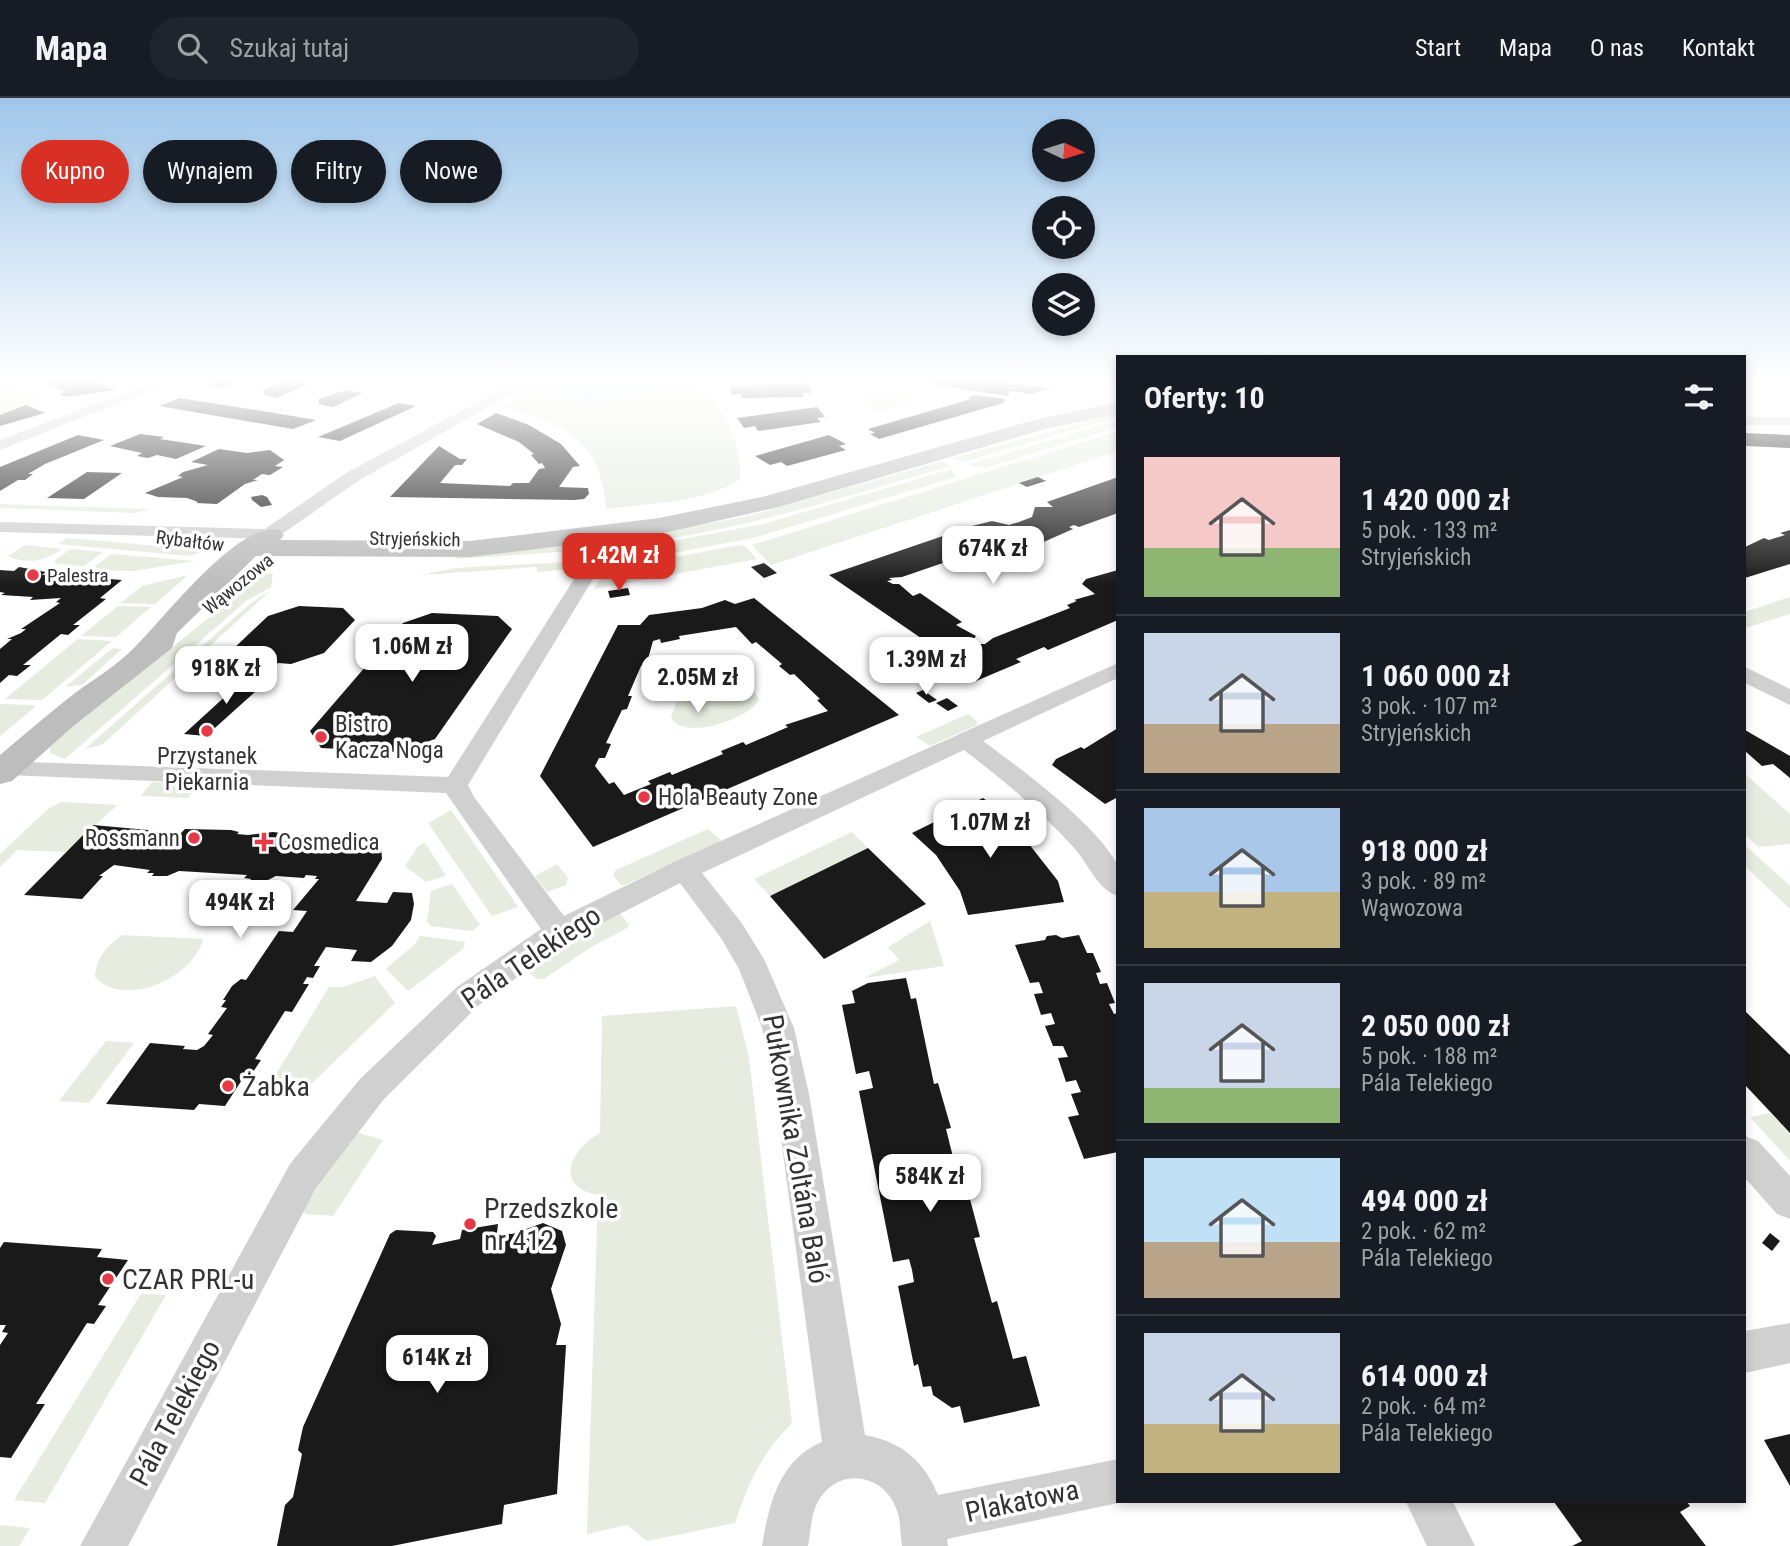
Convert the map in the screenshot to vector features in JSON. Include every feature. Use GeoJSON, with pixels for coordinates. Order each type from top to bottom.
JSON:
{"type":"FeatureCollection","features":[{"type":"Feature","properties":{"kind":"street"},"geometry":{"type":"LineString","coordinates":[[275,542],[352,477],[401,450]]}},
{"type":"Feature","properties":{"kind":"street","name":"Stryjeńskich"},"geometry":{"type":"LineString","coordinates":[[275,542],[470,549],[604,533],[734,511],[955,450]]}},
{"type":"Feature","properties":{"kind":"street"},"geometry":{"type":"LineString","coordinates":[[275,542],[372,474],[380,463]]}},
{"type":"Feature","properties":{"kind":"street","name":"Rybałtów"},"geometry":{"type":"LineString","coordinates":[[0,527],[100,530],[275,542]]}},
{"type":"Feature","properties":{"kind":"street"},"geometry":{"type":"LineString","coordinates":[[455,785],[601,551],[604,533]]}},
{"type":"Feature","properties":{"kind":"street","name":"Wąwozowa"},"geometry":{"type":"LineString","coordinates":[[3,770],[143,656],[275,542]]}},
{"type":"Feature","properties":{"kind":"street","name":"Pála Telekiego"},"geometry":{"type":"LineString","coordinates":[[103,1546],[303,1176],[372,1090],[420,1039],[468,996],[559,932],[684,869],[1116,671]]}},
{"type":"Feature","properties":{"kind":"street"},"geometry":{"type":"LineString","coordinates":[[1746,675],[1790,698]]}},
{"type":"Feature","properties":{"kind":"street"},"geometry":{"type":"LineString","coordinates":[[966,740],[1063,817],[1093,849],[1116,883]]}},
{"type":"Feature","properties":{"kind":"street"},"geometry":{"type":"LineString","coordinates":[[3,770],[455,785]]}},
{"type":"Feature","properties":{"kind":"street"},"geometry":{"type":"LineString","coordinates":[[455,785],[462,800],[559,932]]}},
{"type":"Feature","properties":{"kind":"street","name":"Pułkownika Zoltána Baló"},"geometry":{"type":"LineString","coordinates":[[684,869],[731,930],[753,967],[778,1028],[793,1104],[846,1453]]}},
{"type":"Feature","properties":{"kind":"street"},"geometry":{"type":"LineString","coordinates":[[1746,1153],[1790,1202]]}},
{"type":"Feature","properties":{"kind":"street"},"geometry":{"type":"LineString","coordinates":[[1746,1352],[1790,1343]]}},
{"type":"Feature","properties":{"kind":"street"},"geometry":{"type":"LineString","coordinates":[[785,1546],[785,1527],[792,1500],[806,1478],[825,1462],[846,1453],[868,1453],[887,1461],[904,1475],[917,1494],[925,1533]]}},
{"type":"Feature","properties":{"kind":"street","name":"Plakatowa"},"geometry":{"type":"LineString","coordinates":[[925,1533],[1116,1482]]}},
{"type":"Feature","properties":{"kind":"street"},"geometry":{"type":"LineString","coordinates":[[1430,1503],[1452,1546]]}},
{"type":"Feature","properties":{"kind":"shaded area"},"geometry":{"type":"Polygon","coordinates":[[[587,450],[737,450],[739,480],[725,488],[692,498],[606,509],[603,485],[587,450]]]}},
{"type":"Feature","properties":{"kind":"shaded area"},"geometry":{"type":"Polygon","coordinates":[[[983,450],[1006,450],[963,462],[952,458],[983,450]]]}},
{"type":"Feature","properties":{"kind":"shaded area"},"geometry":{"type":"Polygon","coordinates":[[[1019,450],[1045,450],[985,468],[968,465],[1019,450]]]}},
{"type":"Feature","properties":{"kind":"shaded area"},"geometry":{"type":"Polygon","coordinates":[[[1058,450],[1116,450],[771,565],[752,545],[1058,450]]]}},
{"type":"Feature","properties":{"kind":"shaded area"},"geometry":{"type":"Polygon","coordinates":[[[942,461],[950,466],[785,514],[701,533],[616,546],[628,538],[749,516],[942,461]]]}},
{"type":"Feature","properties":{"kind":"shaded area"},"geometry":{"type":"Polygon","coordinates":[[[952,469],[956,477],[753,538],[668,554],[616,554],[618,551],[763,524],[952,469]]]}},
{"type":"Feature","properties":{"kind":"shaded area"},"geometry":{"type":"Polygon","coordinates":[[[0,504],[150,509],[136,513],[0,508],[0,504]]]}},
{"type":"Feature","properties":{"kind":"shaded area"},"geometry":{"type":"Polygon","coordinates":[[[67,538],[206,550],[190,556],[58,544],[67,538]]]}},
{"type":"Feature","properties":{"kind":"shaded area"},"geometry":{"type":"Polygon","coordinates":[[[574,543],[589,550],[457,559],[454,555],[574,543]]]}},
{"type":"Feature","properties":{"kind":"shaded area"},"geometry":{"type":"Polygon","coordinates":[[[25,545],[62,549],[36,560],[8,556],[25,545]]]}},
{"type":"Feature","properties":{"kind":"shaded area"},"geometry":{"type":"Polygon","coordinates":[[[745,546],[757,559],[594,589],[615,560],[659,560],[745,546]]]}},
{"type":"Feature","properties":{"kind":"shaded area"},"geometry":{"type":"Polygon","coordinates":[[[71,549],[103,552],[84,566],[56,564],[54,561],[71,549]]]}},
{"type":"Feature","properties":{"kind":"shaded area"},"geometry":{"type":"Polygon","coordinates":[[[112,554],[195,561],[134,571],[98,570],[95,566],[112,554]]]}},
{"type":"Feature","properties":{"kind":"shaded area"},"geometry":{"type":"Polygon","coordinates":[[[571,563],[570,569],[537,572],[537,567],[420,575],[456,568],[571,563]]]}},
{"type":"Feature","properties":{"kind":"shaded area"},"geometry":{"type":"Polygon","coordinates":[[[265,573],[273,574],[271,587],[246,601],[65,759],[50,753],[49,747],[73,726],[265,573]]]}},
{"type":"Feature","properties":{"kind":"shaded area"},"geometry":{"type":"Polygon","coordinates":[[[188,575],[155,604],[121,603],[142,586],[188,575]]]}},
{"type":"Feature","properties":{"kind":"shaded area"},"geometry":{"type":"Polygon","coordinates":[[[270,591],[103,744],[85,749],[251,603],[270,591]]]}},
{"type":"Feature","properties":{"kind":"shaded area"},"geometry":{"type":"Polygon","coordinates":[[[1790,597],[1790,614],[1746,628],[1746,612],[1790,597]]]}},
{"type":"Feature","properties":{"kind":"shaded area"},"geometry":{"type":"Polygon","coordinates":[[[118,606],[151,607],[116,637],[81,636],[118,606]]]}},
{"type":"Feature","properties":{"kind":"shaded area"},"geometry":{"type":"Polygon","coordinates":[[[78,639],[112,641],[42,700],[5,699],[78,639]]]}},
{"type":"Feature","properties":{"kind":"shaded area"},"geometry":{"type":"Polygon","coordinates":[[[113,648],[122,649],[82,685],[65,687],[113,648]]]}},
{"type":"Feature","properties":{"kind":"shaded area"},"geometry":{"type":"Polygon","coordinates":[[[705,655],[720,661],[735,672],[759,699],[754,706],[731,719],[689,728],[678,724],[671,717],[686,678],[705,655]]]}},
{"type":"Feature","properties":{"kind":"shaded area"},"geometry":{"type":"Polygon","coordinates":[[[0,704],[34,705],[35,707],[0,736],[0,704]]]}},
{"type":"Feature","properties":{"kind":"shaded area"},"geometry":{"type":"Polygon","coordinates":[[[968,714],[977,721],[977,725],[930,746],[916,737],[968,714]]]}},
{"type":"Feature","properties":{"kind":"shaded area"},"geometry":{"type":"Polygon","coordinates":[[[1746,775],[1790,814],[1790,844],[1758,847],[1746,835],[1746,775]]]}},
{"type":"Feature","properties":{"kind":"shaded area"},"geometry":{"type":"Polygon","coordinates":[[[152,782],[199,785],[188,798],[141,796],[152,782]]]}},
{"type":"Feature","properties":{"kind":"shaded area"},"geometry":{"type":"Polygon","coordinates":[[[61,802],[117,805],[66,852],[17,850],[0,867],[0,854],[49,808],[61,802]]]}},
{"type":"Feature","properties":{"kind":"shaded area"},"geometry":{"type":"Polygon","coordinates":[[[451,810],[518,907],[492,916],[428,823],[451,810]]]}},
{"type":"Feature","properties":{"kind":"shaded area"},"geometry":{"type":"Polygon","coordinates":[[[708,829],[722,841],[622,886],[613,875],[616,870],[708,829]]]}},
{"type":"Feature","properties":{"kind":"shaded area"},"geometry":{"type":"Polygon","coordinates":[[[852,832],[868,848],[770,896],[754,879],[852,832]]]}},
{"type":"Feature","properties":{"kind":"shaded area"},"geometry":{"type":"Polygon","coordinates":[[[425,843],[446,876],[426,882],[405,866],[418,846],[425,843]]]}},
{"type":"Feature","properties":{"kind":"shaded area"},"geometry":{"type":"Polygon","coordinates":[[[1746,846],[1790,886],[1790,909],[1746,867],[1746,846]]]}},
{"type":"Feature","properties":{"kind":"shaded area"},"geometry":{"type":"Polygon","coordinates":[[[557,864],[568,878],[566,885],[547,892],[535,876],[557,864]]]}},
{"type":"Feature","properties":{"kind":"shaded area"},"geometry":{"type":"Polygon","coordinates":[[[452,884],[480,925],[472,931],[431,926],[427,922],[431,891],[452,884]]]}},
{"type":"Feature","properties":{"kind":"shaded area"},"geometry":{"type":"Polygon","coordinates":[[[619,912],[629,925],[627,928],[588,949],[544,979],[537,979],[524,969],[619,912]]]}},
{"type":"Feature","properties":{"kind":"shaded area"},"geometry":{"type":"Polygon","coordinates":[[[930,921],[944,966],[864,978],[899,960],[888,947],[930,921]]]}},
{"type":"Feature","properties":{"kind":"shaded area"},"geometry":{"type":"Polygon","coordinates":[[[122,935],[203,939],[197,953],[173,977],[156,985],[123,990],[108,986],[95,977],[103,953],[122,935]]]}},
{"type":"Feature","properties":{"kind":"shaded area"},"geometry":{"type":"Polygon","coordinates":[[[420,936],[465,942],[464,948],[408,991],[386,969],[415,944],[420,936]]]}},
{"type":"Feature","properties":{"kind":"shaded area"},"geometry":{"type":"Polygon","coordinates":[[[375,976],[395,1003],[308,1087],[270,1084],[329,987],[343,987],[375,976]]]}},
{"type":"Feature","properties":{"kind":"shaded area"},"geometry":{"type":"Polygon","coordinates":[[[736,1006],[749,1057],[792,1423],[757,1469],[735,1523],[647,1541],[627,1525],[587,1534],[598,1195],[575,1184],[571,1167],[581,1149],[600,1133],[602,1016],[736,1006]]]}},
{"type":"Feature","properties":{"kind":"shaded area"},"geometry":{"type":"Polygon","coordinates":[[[106,1041],[134,1043],[89,1103],[59,1101],[106,1041]]]}},
{"type":"Feature","properties":{"kind":"shaded area"},"geometry":{"type":"Polygon","coordinates":[[[1770,1113],[1790,1133],[1790,1161],[1750,1117],[1770,1113]]]}},
{"type":"Feature","properties":{"kind":"shaded area"},"geometry":{"type":"Polygon","coordinates":[[[359,1133],[383,1140],[333,1216],[305,1214],[304,1210],[336,1156],[351,1138],[359,1133]]]}},
{"type":"Feature","properties":{"kind":"shaded area"},"geometry":{"type":"Polygon","coordinates":[[[141,1294],[166,1295],[45,1503],[14,1500],[141,1294]]]}},
{"type":"Feature","properties":{"kind":"shaded area"},"geometry":{"type":"Polygon","coordinates":[[[0,1525],[30,1528],[19,1546],[0,1546],[0,1525]]]}},
{"type":"Feature","properties":{"kind":"building"},"geometry":{"type":"Polygon","coordinates":[[[42,450],[80,450],[45,464],[28,474],[33,474],[25,480],[18,480],[0,491],[0,467],[42,450]]]}},
{"type":"Feature","properties":{"kind":"building"},"geometry":{"type":"Polygon","coordinates":[[[126,450],[198,450],[176,459],[157,455],[148,458],[137,456],[142,453],[126,450]]]}},
{"type":"Feature","properties":{"kind":"building"},"geometry":{"type":"Polygon","coordinates":[[[218,450],[247,453],[270,450],[284,460],[275,466],[283,467],[270,475],[262,474],[253,480],[258,480],[245,484],[217,504],[196,503],[198,502],[187,498],[158,497],[145,493],[183,477],[178,476],[183,472],[208,465],[191,462],[218,450]]]}},
{"type":"Feature","properties":{"kind":"building"},"geometry":{"type":"Polygon","coordinates":[[[436,450],[445,450],[460,459],[467,459],[462,465],[455,465],[440,483],[510,486],[513,483],[529,483],[539,469],[545,468],[531,455],[534,454],[528,450],[566,450],[580,466],[573,467],[559,487],[588,488],[589,494],[584,499],[574,500],[390,497],[436,450]]]}},
{"type":"Feature","properties":{"kind":"building"},"geometry":{"type":"Polygon","coordinates":[[[778,450],[846,450],[787,466],[781,462],[770,465],[755,456],[778,450]]]}},
{"type":"Feature","properties":{"kind":"building"},"geometry":{"type":"Polygon","coordinates":[[[87,472],[122,473],[84,499],[47,498],[87,472]]]}},
{"type":"Feature","properties":{"kind":"building"},"geometry":{"type":"Polygon","coordinates":[[[1038,477],[1046,481],[1027,487],[1019,483],[1038,477]]]}},
{"type":"Feature","properties":{"kind":"building"},"geometry":{"type":"Polygon","coordinates":[[[1116,478],[1116,514],[1079,527],[1074,525],[1069,527],[1073,529],[1030,548],[1020,548],[1004,542],[902,577],[889,578],[892,580],[887,581],[899,584],[913,596],[920,593],[962,622],[956,625],[976,636],[973,640],[978,644],[985,644],[993,638],[1070,608],[1067,605],[1077,601],[1074,600],[1095,594],[1082,584],[1086,579],[1116,571],[1116,621],[1048,650],[1044,647],[1016,659],[1021,662],[976,681],[930,648],[934,647],[829,575],[972,526],[992,521],[1009,525],[1019,522],[1032,517],[1035,507],[1053,507],[1047,502],[1116,478]]]}},
{"type":"Feature","properties":{"kind":"building"},"geometry":{"type":"Polygon","coordinates":[[[251,497],[267,497],[272,505],[261,507],[251,497]]]}},
{"type":"Feature","properties":{"kind":"building"},"geometry":{"type":"Polygon","coordinates":[[[1790,530],[1790,564],[1746,578],[1746,547],[1764,538],[1769,540],[1785,535],[1780,533],[1790,530]]]}},
{"type":"Feature","properties":{"kind":"building"},"geometry":{"type":"Polygon","coordinates":[[[764,563],[777,573],[764,578],[751,567],[764,563]]]}},
{"type":"Feature","properties":{"kind":"building"},"geometry":{"type":"Polygon","coordinates":[[[19,567],[46,572],[42,575],[78,573],[73,576],[122,580],[100,598],[106,599],[73,625],[80,625],[68,635],[61,634],[23,665],[31,665],[17,676],[9,675],[0,683],[0,649],[12,639],[7,639],[21,633],[26,629],[21,629],[60,603],[56,602],[61,598],[30,600],[33,597],[1,595],[5,593],[0,592],[0,570],[14,571],[19,567]]]}},
{"type":"Feature","properties":{"kind":"building"},"geometry":{"type":"Polygon","coordinates":[[[628,588],[630,595],[610,598],[608,591],[628,588]]]}},
{"type":"Feature","properties":{"kind":"building"},"geometry":{"type":"Polygon","coordinates":[[[754,598],[899,715],[593,847],[540,776],[618,625],[640,625],[649,615],[702,608],[725,600],[735,604],[754,598]],[[736,627],[679,636],[680,639],[661,643],[660,639],[653,641],[646,666],[641,666],[628,696],[632,696],[627,709],[622,710],[606,743],[611,744],[605,758],[599,758],[595,766],[609,784],[614,782],[624,795],[651,784],[648,781],[670,772],[672,775],[723,754],[721,751],[743,742],[746,745],[788,727],[785,725],[828,711],[817,700],[820,699],[794,674],[790,675],[779,666],[782,664],[756,642],[752,644],[736,627]]]}},
{"type":"Feature","properties":{"kind":"building"},"geometry":{"type":"Polygon","coordinates":[[[299,606],[343,608],[355,620],[324,653],[291,664],[278,663],[268,674],[244,672],[254,662],[238,662],[231,651],[268,616],[299,606]]]}},
{"type":"Feature","properties":{"kind":"building"},"geometry":{"type":"Polygon","coordinates":[[[432,613],[498,616],[512,629],[435,739],[399,752],[321,748],[310,731],[403,623],[432,613]]]}},
{"type":"Feature","properties":{"kind":"building"},"geometry":{"type":"Polygon","coordinates":[[[239,678],[267,681],[206,736],[184,734],[230,692],[224,691],[239,678]]]}},
{"type":"Feature","properties":{"kind":"building"},"geometry":{"type":"Polygon","coordinates":[[[923,690],[937,700],[929,703],[916,693],[923,690]]]}},
{"type":"Feature","properties":{"kind":"building"},"geometry":{"type":"Polygon","coordinates":[[[947,698],[958,706],[948,711],[936,703],[947,698]]]}},
{"type":"Feature","properties":{"kind":"building"},"geometry":{"type":"Polygon","coordinates":[[[1116,729],[1116,798],[1105,804],[1052,765],[1056,759],[1081,747],[1084,749],[1116,729]]]}},
{"type":"Feature","properties":{"kind":"building"},"geometry":{"type":"Polygon","coordinates":[[[1746,731],[1790,756],[1790,778],[1773,764],[1762,766],[1746,752],[1746,731]]]}},
{"type":"Feature","properties":{"kind":"building"},"geometry":{"type":"Polygon","coordinates":[[[983,798],[1007,816],[1058,881],[1064,902],[968,915],[960,891],[936,855],[912,833],[983,798]]]}},
{"type":"Feature","properties":{"kind":"building"},"geometry":{"type":"Polygon","coordinates":[[[93,825],[181,833],[185,829],[231,830],[239,832],[237,834],[248,835],[273,832],[306,836],[303,840],[370,843],[381,846],[382,859],[356,901],[387,903],[393,892],[412,893],[414,904],[411,920],[392,946],[371,962],[351,961],[357,950],[326,947],[314,966],[320,966],[313,978],[307,977],[303,984],[309,984],[292,1012],[285,1011],[255,1059],[261,1060],[253,1072],[247,1072],[225,1106],[199,1104],[194,1110],[106,1104],[150,1043],[185,1046],[183,1049],[197,1050],[204,1046],[213,1035],[208,1034],[227,1008],[221,1007],[232,986],[241,979],[246,980],[279,931],[293,932],[307,911],[293,910],[319,879],[315,879],[317,876],[306,875],[304,878],[276,876],[264,882],[250,881],[251,879],[244,878],[247,875],[179,871],[167,876],[152,876],[154,873],[147,873],[150,870],[114,865],[99,876],[103,876],[82,899],[24,895],[93,825]]]}},
{"type":"Feature","properties":{"kind":"building"},"geometry":{"type":"Polygon","coordinates":[[[868,848],[926,904],[824,959],[770,896],[868,848]]]}},
{"type":"Feature","properties":{"kind":"building"},"geometry":{"type":"Polygon","coordinates":[[[1056,935],[1062,938],[1079,935],[1087,953],[1093,953],[1101,972],[1096,973],[1100,984],[1107,983],[1115,1003],[1109,1004],[1116,1014],[1116,1152],[1084,1159],[1068,1117],[1079,1115],[1071,1094],[1081,1092],[1076,1080],[1066,1082],[1058,1058],[1068,1057],[1063,1046],[1053,1046],[1045,1026],[1055,1024],[1051,1013],[1041,1015],[1034,994],[1043,993],[1039,982],[1030,983],[1015,945],[1045,940],[1047,936],[1056,935]]]}},
{"type":"Feature","properties":{"kind":"building"},"geometry":{"type":"Polygon","coordinates":[[[906,978],[911,999],[916,998],[934,1084],[938,1083],[951,1128],[946,1129],[960,1185],[966,1184],[980,1237],[974,1238],[992,1303],[997,1301],[1013,1359],[1026,1356],[1040,1406],[964,1423],[960,1406],[952,1408],[933,1395],[931,1386],[923,1387],[918,1364],[914,1366],[898,1286],[914,1282],[912,1270],[909,1259],[893,1262],[859,1091],[873,1088],[869,1071],[856,1074],[842,1005],[855,1003],[852,991],[868,983],[906,978]]]}},
{"type":"Feature","properties":{"kind":"building"},"geometry":{"type":"Polygon","coordinates":[[[1746,1012],[1790,1055],[1790,1133],[1746,1086],[1746,1012]]]}},
{"type":"Feature","properties":{"kind":"building"},"geometry":{"type":"Polygon","coordinates":[[[543,1223],[562,1231],[566,1245],[551,1289],[561,1324],[556,1345],[566,1345],[557,1494],[504,1505],[502,1524],[392,1546],[277,1546],[285,1505],[293,1497],[302,1454],[298,1450],[303,1427],[390,1234],[396,1230],[433,1232],[436,1236],[432,1245],[460,1239],[462,1230],[498,1224],[497,1233],[512,1234],[543,1223]]]}},
{"type":"Feature","properties":{"kind":"building"},"geometry":{"type":"Polygon","coordinates":[[[1770,1233],[1780,1241],[1772,1251],[1762,1243],[1770,1233]]]}},
{"type":"Feature","properties":{"kind":"building"},"geometry":{"type":"Polygon","coordinates":[[[4,1242],[102,1249],[97,1257],[128,1260],[98,1305],[106,1306],[94,1324],[87,1323],[36,1404],[45,1404],[11,1458],[0,1457],[0,1345],[8,1333],[2,1332],[6,1325],[0,1325],[0,1248],[4,1242]]]}},
{"type":"Feature","properties":{"kind":"building"},"geometry":{"type":"Polygon","coordinates":[[[1790,1434],[1790,1486],[1764,1440],[1790,1434]]]}},
{"type":"Feature","properties":{"kind":"building"},"geometry":{"type":"Polygon","coordinates":[[[1555,1503],[1688,1503],[1690,1506],[1680,1512],[1706,1546],[1572,1546],[1582,1541],[1555,1503]]]}},
{"type":"Feature","properties":{"kind":"place","name":"Palestra"},"geometry":{"type":"Point","coordinates":[33,575]}},
{"type":"Feature","properties":{"kind":"place","name":"Przystanek Piekarnia"},"geometry":{"type":"Point","coordinates":[207,731]}},
{"type":"Feature","properties":{"kind":"place","name":"Bistro Kacza Noga"},"geometry":{"type":"Point","coordinates":[321,737]}},
{"type":"Feature","properties":{"kind":"place","name":"Hola Beauty Zone"},"geometry":{"type":"Point","coordinates":[644,797]}},
{"type":"Feature","properties":{"kind":"place","name":"Rossmann"},"geometry":{"type":"Point","coordinates":[194,838]}},
{"type":"Feature","properties":{"kind":"place","name":"Cosmedica"},"geometry":{"type":"Point","coordinates":[264,842]}},
{"type":"Feature","properties":{"kind":"place","name":"Żabka"},"geometry":{"type":"Point","coordinates":[228,1086]}},
{"type":"Feature","properties":{"kind":"place","name":"Przedszkole nr 412"},"geometry":{"type":"Point","coordinates":[470,1224]}},
{"type":"Feature","properties":{"kind":"place","name":"CZAR PRL-u"},"geometry":{"type":"Point","coordinates":[108,1279]}}]}
